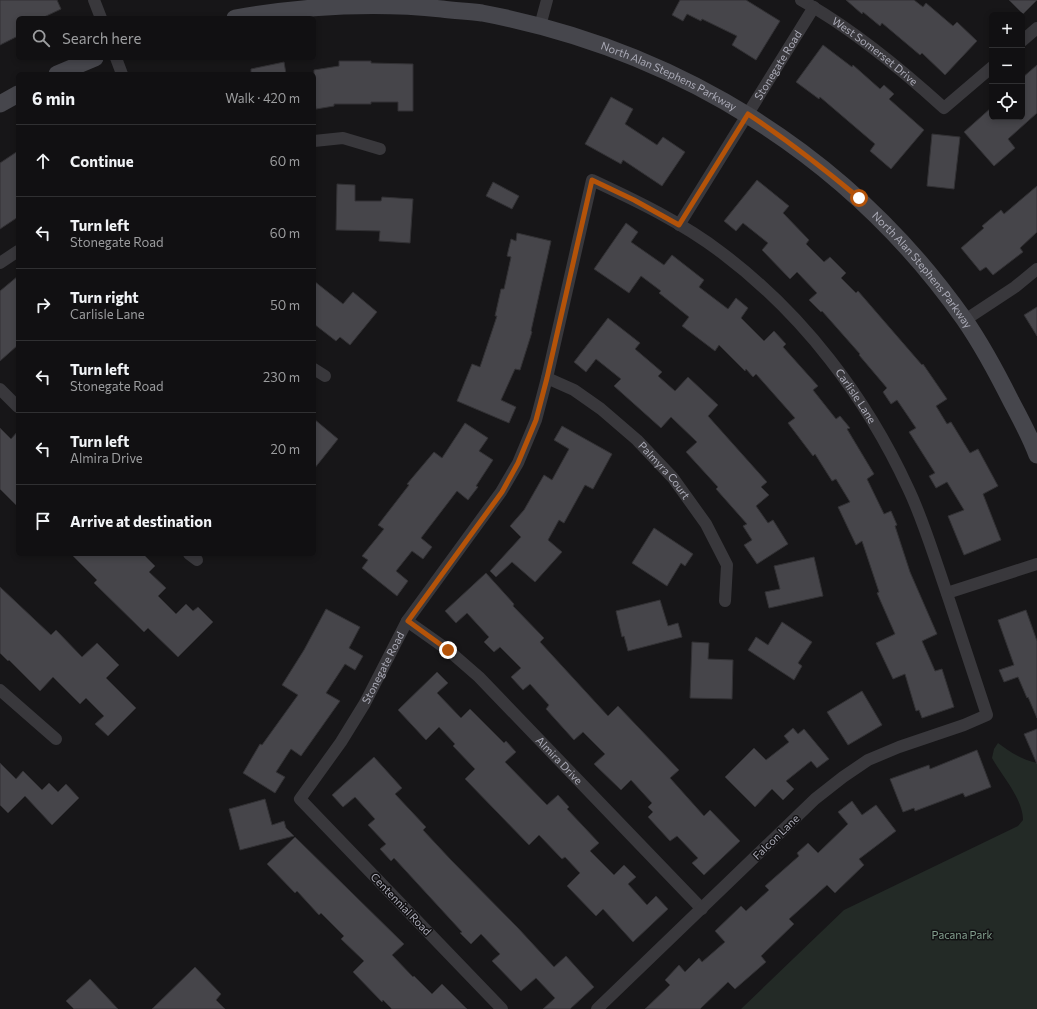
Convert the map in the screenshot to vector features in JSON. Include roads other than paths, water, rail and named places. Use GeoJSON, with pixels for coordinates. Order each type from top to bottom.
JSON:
{"type":"FeatureCollection","features":[{"type":"Feature","properties":{"kind":"street"},"geometry":{"type":"LineString","coordinates":[[94,0],[100,16]]}},
{"type":"Feature","properties":{"kind":"street"},"geometry":{"type":"LineString","coordinates":[[540,26],[547,0]]}},
{"type":"Feature","properties":{"kind":"street","name":"West Somerset Drive"},"geometry":{"type":"LineString","coordinates":[[801,0],[814,7],[861,39],[902,70],[944,108],[989,70]]}},
{"type":"Feature","properties":{"kind":"street","name":"North Alan Stephens Parkway"},"geometry":{"type":"LineString","coordinates":[[246,16],[322,6],[382,5],[480,13],[540,26],[594,42],[650,63],[697,86],[748,114],[785,139],[859,198],[897,236],[929,273],[965,320],[996,371],[1037,455]]}},
{"type":"Feature","properties":{"kind":"street","name":"Stonegate Road"},"geometry":{"type":"LineString","coordinates":[[679,225],[814,7]]}},
{"type":"Feature","properties":{"kind":"street"},"geometry":{"type":"LineString","coordinates":[[1025,38],[1037,28]]}},
{"type":"Feature","properties":{"kind":"street"},"geometry":{"type":"LineString","coordinates":[[62,72],[90,60]]}},
{"type":"Feature","properties":{"kind":"street"},"geometry":{"type":"LineString","coordinates":[[117,60],[121,72]]}},
{"type":"Feature","properties":{"kind":"street"},"geometry":{"type":"LineString","coordinates":[[0,104],[16,95]]}},
{"type":"Feature","properties":{"kind":"street"},"geometry":{"type":"LineString","coordinates":[[316,141],[343,138],[380,149]]}},
{"type":"Feature","properties":{"kind":"street","name":"Stonegate Road"},"geometry":{"type":"LineString","coordinates":[[300,799],[349,729],[408,621],[502,492],[518,463],[536,420],[547,378],[592,180]]}},
{"type":"Feature","properties":{"kind":"street","name":"Carlisle Lane"},"geometry":{"type":"LineString","coordinates":[[592,180],[634,200],[679,225],[722,253],[764,288],[800,324],[832,362],[866,410],[888,447],[909,489],[947,593],[987,715]]}},
{"type":"Feature","properties":{"kind":"street"},"geometry":{"type":"LineString","coordinates":[[0,263],[16,252]]}},
{"type":"Feature","properties":{"kind":"street"},"geometry":{"type":"LineString","coordinates":[[965,320],[1015,287],[1037,269]]}},
{"type":"Feature","properties":{"kind":"street"},"geometry":{"type":"LineString","coordinates":[[316,370],[325,376]]}},
{"type":"Feature","properties":{"kind":"street","name":"Palmyra Court"},"geometry":{"type":"LineString","coordinates":[[547,378],[574,390],[601,409],[637,440],[673,478],[706,524],[727,565],[725,601]]}},
{"type":"Feature","properties":{"kind":"street"},"geometry":{"type":"LineString","coordinates":[[0,389],[16,405]]}},
{"type":"Feature","properties":{"kind":"street"},"geometry":{"type":"LineString","coordinates":[[947,593],[1037,564]]}},
{"type":"Feature","properties":{"kind":"street","name":"Almira Drive"},"geometry":{"type":"LineString","coordinates":[[408,621],[448,650],[479,677],[702,909]]}},
{"type":"Feature","properties":{"kind":"street"},"geometry":{"type":"LineString","coordinates":[[0,690],[56,739]]}},
{"type":"Feature","properties":{"kind":"street","name":"Falcon Lane"},"geometry":{"type":"LineString","coordinates":[[597,1009],[815,799],[843,777],[868,760],[899,747],[964,725],[987,715]]}},
{"type":"Feature","properties":{"kind":"street","name":"Centennial Road"},"geometry":{"type":"LineString","coordinates":[[300,799],[502,1009]]}},
{"type":"Feature","properties":{"kind":"park label","name":"Pacana Park"},"geometry":{"type":"Point","coordinates":[962,935]}}]}
